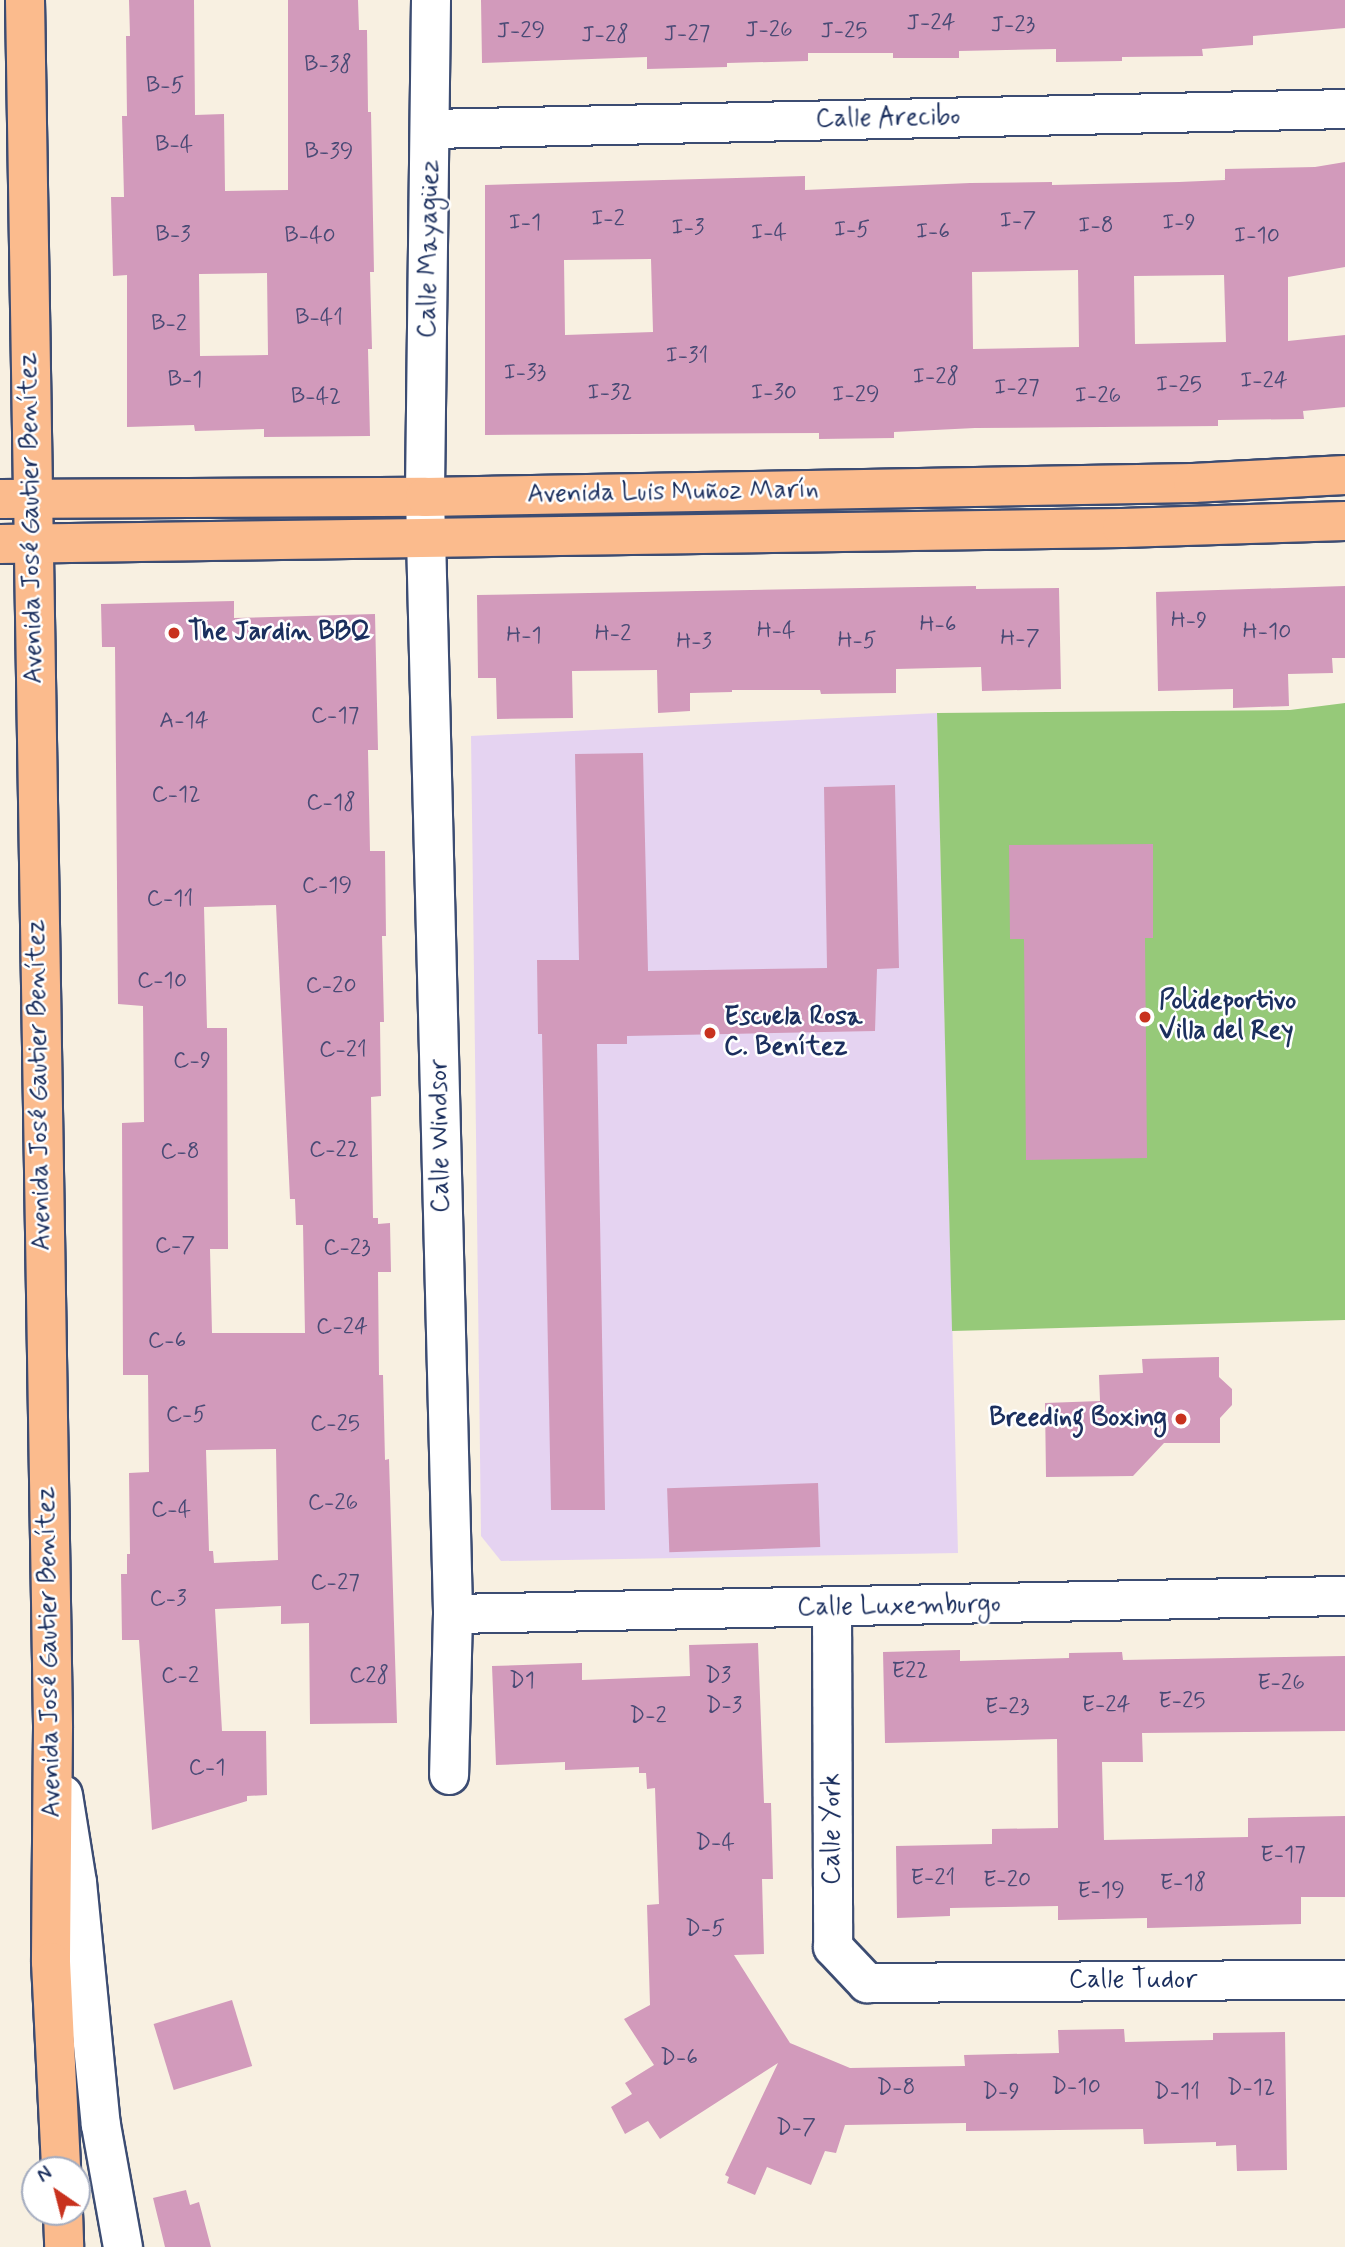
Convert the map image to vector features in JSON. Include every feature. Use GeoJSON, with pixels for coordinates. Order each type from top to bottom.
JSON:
{"type":"FeatureCollection","features":[{"type":"Feature","properties":{"kind":"main road","name":"Avenida José Gautier Benítez"},"geometry":{"type":"LineString","coordinates":[[25,0],[16,543],[53,1728],[51,1962],[60,2156]]}},
{"type":"Feature","properties":{"kind":"main road","name":"Avenida Luis Muñoz Marín"},"geometry":{"type":"LineString","coordinates":[[16,499],[425,497],[1193,483],[1345,475]]}},
{"type":"Feature","properties":{"kind":"main road","name":"Avenida Luis Muñoz Marín"},"geometry":{"type":"LineString","coordinates":[[16,543],[1122,528],[1345,521]]}},
{"type":"Feature","properties":{"kind":"main road"},"geometry":{"type":"LineString","coordinates":[[63,2226],[64,2247]]}},
{"type":"Feature","properties":{"kind":"street","name":"Calle Mayagüez"},"geometry":{"type":"LineString","coordinates":[[425,497],[432,129],[430,0]]}},
{"type":"Feature","properties":{"kind":"street","name":"Calle Arecibo"},"geometry":{"type":"LineString","coordinates":[[432,129],[1345,109]]}},
{"type":"Feature","properties":{"kind":"street","name":"Calle Windsor"},"geometry":{"type":"LineString","coordinates":[[425,497],[453,1615],[449,1775]]}},
{"type":"Feature","properties":{"kind":"street","name":"Calle Luxemburgo"},"geometry":{"type":"LineString","coordinates":[[453,1615],[1345,1596]]}},
{"type":"Feature","properties":{"kind":"street","name":"Calle York"},"geometry":{"type":"LineString","coordinates":[[832,1608],[833,1947],[867,1983],[921,1982]]}},
{"type":"Feature","properties":{"kind":"street"},"geometry":{"type":"LineString","coordinates":[[53,1728],[77,1882],[100,2124],[123,2247]]}},
{"type":"Feature","properties":{"kind":"street","name":"Calle Tudor"},"geometry":{"type":"LineString","coordinates":[[921,1982],[1345,1980]]}},
{"type":"Feature","properties":{"kind":"shaded area","name":"Escuela Rosa C. Benítez"},"geometry":{"type":"Polygon","coordinates":[[[937,713],[958,1553],[501,1561],[481,1536],[471,736],[937,713]]]}},
{"type":"Feature","properties":{"kind":"green space","name":"Polideportivo Villa del Rey"},"geometry":{"type":"Polygon","coordinates":[[[1345,703],[1345,1320],[952,1331],[937,713],[1290,710],[1345,703]]]}},
{"type":"Feature","properties":{"kind":"building"},"geometry":{"type":"Polygon","coordinates":[[[129,0],[194,0],[195,115],[224,114],[225,191],[288,190],[288,0],[358,0],[359,30],[367,30],[368,112],[371,112],[374,272],[370,272],[372,349],[368,349],[370,436],[264,437],[264,429],[195,431],[194,425],[127,427],[127,275],[113,276],[111,197],[124,197],[122,116],[127,116],[126,36],[130,36],[129,0]],[[267,273],[199,274],[200,356],[268,355],[267,273]]]}},
{"type":"Feature","properties":{"kind":"building"},"geometry":{"type":"Polygon","coordinates":[[[481,0],[1345,0],[1345,28],[1253,36],[1253,45],[1202,49],[1203,56],[1122,57],[1122,61],[1056,62],[1056,49],[959,51],[959,58],[893,58],[893,53],[808,53],[808,61],[647,69],[647,57],[482,63],[481,0]]]}},
{"type":"Feature","properties":{"kind":"building"},"geometry":{"type":"Polygon","coordinates":[[[1345,162],[1345,267],[1288,277],[1288,341],[1345,335],[1345,407],[1303,411],[1304,419],[1218,420],[1218,426],[975,428],[894,432],[894,438],[819,439],[819,433],[485,435],[485,185],[805,176],[805,190],[970,183],[1052,182],[1052,185],[1225,180],[1225,169],[1315,167],[1345,162]],[[651,259],[564,260],[565,335],[653,332],[651,259]],[[1078,270],[972,272],[973,349],[1079,347],[1078,270]],[[1224,275],[1134,276],[1135,344],[1226,342],[1224,275]]]}},
{"type":"Feature","properties":{"kind":"building"},"geometry":{"type":"Polygon","coordinates":[[[976,586],[976,589],[1059,588],[1061,689],[982,691],[981,667],[896,669],[896,693],[821,694],[820,690],[732,690],[690,693],[690,711],[658,713],[657,670],[572,671],[573,718],[497,719],[496,678],[478,678],[477,595],[976,586]]]}},
{"type":"Feature","properties":{"kind":"building"},"geometry":{"type":"Polygon","coordinates":[[[1345,586],[1345,658],[1332,658],[1333,673],[1288,674],[1289,706],[1233,708],[1233,689],[1158,691],[1156,592],[1345,586]]]}},
{"type":"Feature","properties":{"kind":"building"},"geometry":{"type":"Polygon","coordinates":[[[234,601],[234,618],[375,614],[378,750],[368,750],[370,851],[385,851],[386,936],[382,936],[384,1022],[380,1022],[381,1096],[371,1097],[373,1218],[378,1218],[378,1224],[390,1223],[391,1272],[378,1272],[379,1375],[383,1375],[385,1460],[389,1459],[397,1723],[310,1724],[309,1623],[281,1624],[281,1606],[215,1609],[222,1731],[266,1731],[267,1795],[247,1796],[247,1801],[152,1830],[139,1640],[122,1640],[121,1574],[127,1574],[127,1554],[130,1554],[129,1473],[149,1472],[148,1375],[123,1375],[122,1123],[144,1122],[143,1006],[118,1004],[115,647],[102,647],[101,604],[234,601]],[[276,905],[204,907],[207,1028],[227,1028],[228,1249],[210,1249],[212,1333],[305,1333],[303,1225],[296,1225],[295,1199],[290,1199],[276,905]],[[276,1449],[206,1450],[209,1551],[213,1551],[214,1563],[278,1560],[276,1449]]]}},
{"type":"Feature","properties":{"kind":"building"},"geometry":{"type":"Polygon","coordinates":[[[643,753],[648,971],[827,968],[824,787],[895,785],[899,968],[877,969],[875,1031],[627,1036],[627,1044],[597,1044],[605,1510],[551,1510],[542,1034],[538,1034],[537,960],[579,960],[575,754],[643,753]]]}},
{"type":"Feature","properties":{"kind":"building"},"geometry":{"type":"Polygon","coordinates":[[[1153,844],[1153,938],[1145,938],[1147,1158],[1026,1160],[1024,939],[1010,939],[1009,845],[1153,844]]]}},
{"type":"Feature","properties":{"kind":"building"},"geometry":{"type":"Polygon","coordinates":[[[1219,1357],[1219,1377],[1232,1389],[1232,1405],[1220,1418],[1220,1443],[1164,1443],[1133,1476],[1046,1477],[1045,1403],[1100,1401],[1099,1375],[1143,1373],[1142,1359],[1219,1357]]]}},
{"type":"Feature","properties":{"kind":"building"},"geometry":{"type":"Polygon","coordinates":[[[818,1483],[820,1547],[669,1552],[667,1488],[818,1483]]]}},
{"type":"Feature","properties":{"kind":"building"},"geometry":{"type":"Polygon","coordinates":[[[758,1643],[764,1803],[771,1803],[773,1879],[762,1879],[764,1954],[734,1955],[790,2043],[850,2068],[965,2066],[964,2055],[1059,2053],[1058,2030],[1124,2029],[1125,2042],[1213,2040],[1213,2033],[1285,2032],[1287,2170],[1237,2171],[1236,2145],[1216,2146],[1216,2142],[1144,2144],[1143,2129],[966,2131],[966,2123],[845,2125],[836,2153],[825,2151],[811,2185],[767,2167],[755,2195],[727,2183],[729,2177],[725,2175],[778,2063],[660,2139],[648,2121],[625,2134],[611,2107],[632,2094],[625,2083],[654,2065],[624,2019],[650,2005],[647,1905],[659,1904],[655,1788],[647,1789],[646,1773],[639,1773],[639,1767],[565,1770],[565,1762],[496,1765],[492,1666],[582,1663],[582,1680],[690,1676],[689,1645],[758,1643]]]}},
{"type":"Feature","properties":{"kind":"building"},"geometry":{"type":"Polygon","coordinates":[[[960,1650],[960,1661],[1069,1658],[1069,1653],[1122,1652],[1123,1660],[1345,1656],[1345,1731],[1142,1733],[1143,1762],[1102,1762],[1104,1840],[1248,1837],[1248,1818],[1345,1816],[1345,1897],[1301,1897],[1301,1924],[1147,1928],[1147,1918],[1058,1920],[1058,1906],[950,1908],[950,1916],[897,1918],[896,1846],[992,1844],[992,1829],[1058,1828],[1057,1739],[885,1743],[883,1652],[960,1650]]]}},
{"type":"Feature","properties":{"kind":"building"},"geometry":{"type":"Polygon","coordinates":[[[232,2000],[252,2066],[174,2090],[154,2024],[232,2000]]]}},
{"type":"Feature","properties":{"kind":"building"},"geometry":{"type":"Polygon","coordinates":[[[186,2190],[190,2205],[199,2202],[211,2247],[165,2247],[153,2198],[186,2190]]]}},
{"type":"Feature","properties":{"kind":"place","name":"The Jardin BBQ"},"geometry":{"type":"Point","coordinates":[174,633]}},
{"type":"Feature","properties":{"kind":"place","name":"Polideportivo Villa del Rey"},"geometry":{"type":"Point","coordinates":[1145,1017]}},
{"type":"Feature","properties":{"kind":"place","name":"Escuela Rosa C. Benítez"},"geometry":{"type":"Point","coordinates":[710,1033]}},
{"type":"Feature","properties":{"kind":"place","name":"Breeding Boxing"},"geometry":{"type":"Point","coordinates":[1181,1419]}}]}
